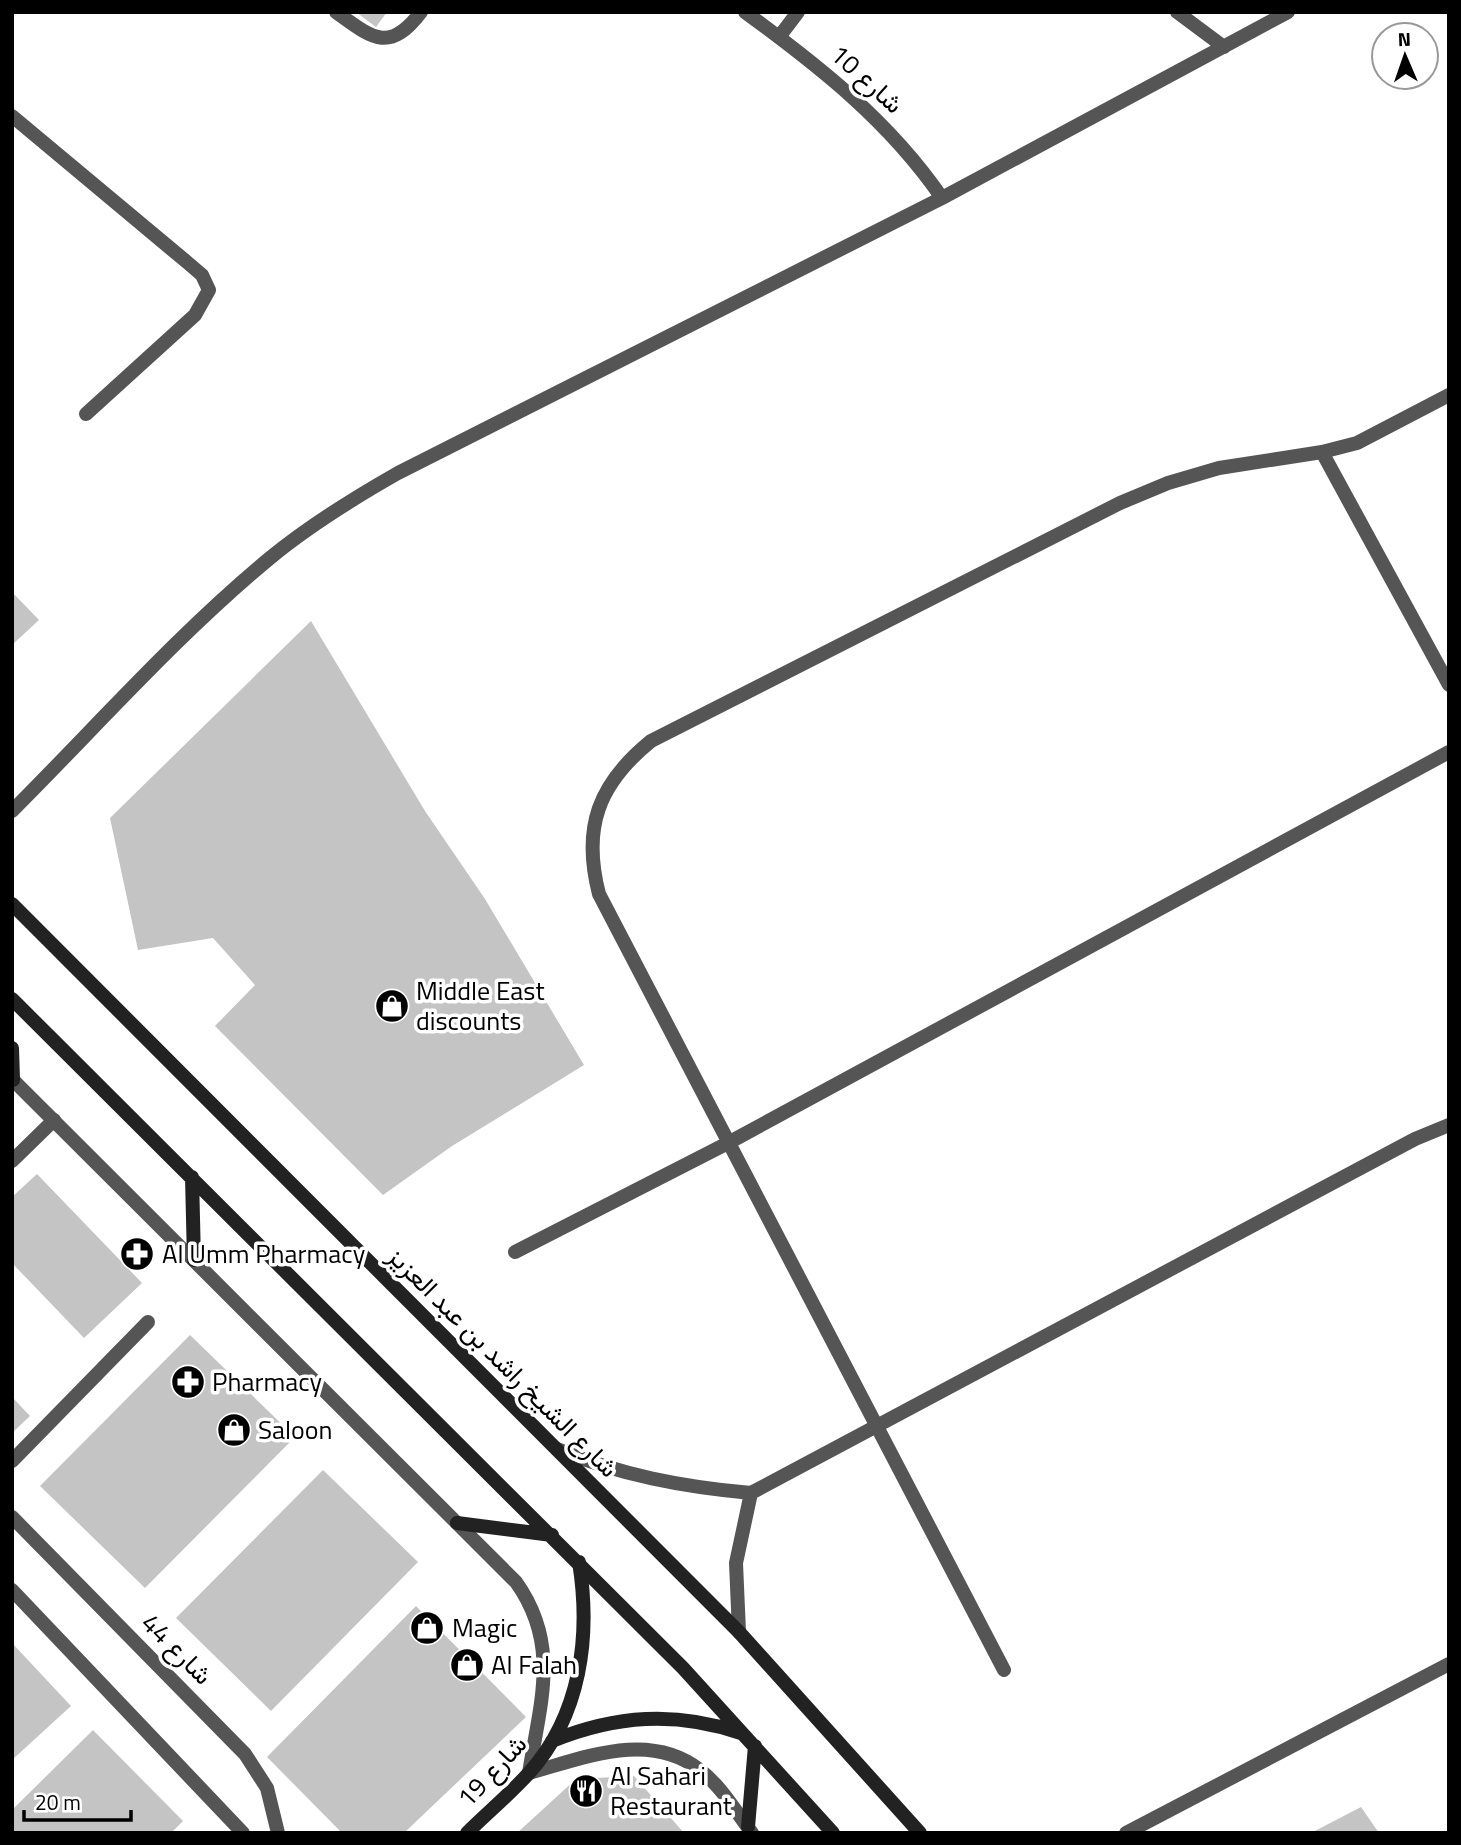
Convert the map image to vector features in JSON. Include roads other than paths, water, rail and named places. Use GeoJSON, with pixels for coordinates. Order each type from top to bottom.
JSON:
{"type":"FeatureCollection","features":[{"type":"Feature","properties":{"kind":"main road","name":"شارع الشيخ راشد بن عبد العزيز"},"geometry":{"type":"LineString","coordinates":[[12,904],[739,1632],[920,1833]]}},
{"type":"Feature","properties":{"kind":"main road"},"geometry":{"type":"LineString","coordinates":[[12,999],[579,1562],[744,1734],[833,1833]]}},
{"type":"Feature","properties":{"kind":"main road"},"geometry":{"type":"LineString","coordinates":[[12,1048],[13,1079]]}},
{"type":"Feature","properties":{"kind":"main road"},"geometry":{"type":"LineString","coordinates":[[192,1177],[194,1260]]}},
{"type":"Feature","properties":{"kind":"main road"},"geometry":{"type":"LineString","coordinates":[[457,1523],[552,1535]]}},
{"type":"Feature","properties":{"kind":"main road","name":"شارع 19"},"geometry":{"type":"LineString","coordinates":[[467,1833],[529,1773],[552,1741],[576,1684],[586,1623],[579,1562]]}},
{"type":"Feature","properties":{"kind":"main road","name":"شارع 19"},"geometry":{"type":"LineString","coordinates":[[552,1741],[614,1720],[647,1717],[702,1721],[744,1734]]}},
{"type":"Feature","properties":{"kind":"main road"},"geometry":{"type":"LineString","coordinates":[[750,1830],[755,1746]]}},
{"type":"Feature","properties":{"kind":"street"},"geometry":{"type":"LineString","coordinates":[[336,12],[368,34],[384,39],[401,34],[421,12]]}},
{"type":"Feature","properties":{"kind":"street","name":"شارع 10"},"geometry":{"type":"LineString","coordinates":[[745,12],[878,118],[901,143],[942,198]]}},
{"type":"Feature","properties":{"kind":"street"},"geometry":{"type":"LineString","coordinates":[[779,37],[798,12]]}},
{"type":"Feature","properties":{"kind":"street"},"geometry":{"type":"LineString","coordinates":[[1177,12],[1224,47]]}},
{"type":"Feature","properties":{"kind":"street"},"geometry":{"type":"LineString","coordinates":[[12,811],[232,591],[322,520],[398,472],[942,198],[1289,12]]}},
{"type":"Feature","properties":{"kind":"street"},"geometry":{"type":"LineString","coordinates":[[12,116],[202,275],[209,290],[195,315],[86,414]]}},
{"type":"Feature","properties":{"kind":"street"},"geometry":{"type":"LineString","coordinates":[[1004,1670],[598,894],[592,866],[596,818],[610,782],[628,760],[651,741],[1120,503],[1219,468],[1322,452],[1357,443],[1449,396]]}},
{"type":"Feature","properties":{"kind":"street"},"geometry":{"type":"LineString","coordinates":[[1322,452],[1449,685]]}},
{"type":"Feature","properties":{"kind":"street"},"geometry":{"type":"LineString","coordinates":[[515,1252],[728,1143],[1449,752]]}},
{"type":"Feature","properties":{"kind":"street"},"geometry":{"type":"LineString","coordinates":[[13,1079],[516,1582],[538,1619],[545,1662],[529,1773],[622,1749],[662,1752],[700,1770],[716,1785],[750,1830]]}},
{"type":"Feature","properties":{"kind":"street"},"geometry":{"type":"LineString","coordinates":[[12,1161],[54,1120]]}},
{"type":"Feature","properties":{"kind":"street"},"geometry":{"type":"LineString","coordinates":[[552,1447],[598,1466],[648,1479],[751,1493],[1415,1139],[1449,1125]]}},
{"type":"Feature","properties":{"kind":"street"},"geometry":{"type":"LineString","coordinates":[[12,1461],[148,1322]]}},
{"type":"Feature","properties":{"kind":"street"},"geometry":{"type":"LineString","coordinates":[[739,1632],[736,1563],[741,1528],[751,1493]]}},
{"type":"Feature","properties":{"kind":"street","name":"شارع 44"},"geometry":{"type":"LineString","coordinates":[[12,1517],[246,1754],[267,1788],[278,1833]]}},
{"type":"Feature","properties":{"kind":"street"},"geometry":{"type":"LineString","coordinates":[[12,1590],[243,1833]]}},
{"type":"Feature","properties":{"kind":"street"},"geometry":{"type":"LineString","coordinates":[[1126,1833],[1449,1664]]}},
{"type":"Feature","properties":{"kind":"place","name":"Middle East discounts"},"geometry":{"type":"Point","coordinates":[392,1006]}},
{"type":"Feature","properties":{"kind":"place","name":"Al Umm Pharmacy"},"geometry":{"type":"Point","coordinates":[137,1254]}},
{"type":"Feature","properties":{"kind":"place","name":"Pharmacy"},"geometry":{"type":"Point","coordinates":[188,1382]}},
{"type":"Feature","properties":{"kind":"place","name":"Saloon"},"geometry":{"type":"Point","coordinates":[234,1430]}},
{"type":"Feature","properties":{"kind":"place","name":"Magic"},"geometry":{"type":"Point","coordinates":[427,1628]}},
{"type":"Feature","properties":{"kind":"place","name":"Al Falah"},"geometry":{"type":"Point","coordinates":[467,1665]}},
{"type":"Feature","properties":{"kind":"place","name":"Al Sahari Restaurant"},"geometry":{"type":"Point","coordinates":[586,1791]}}]}
